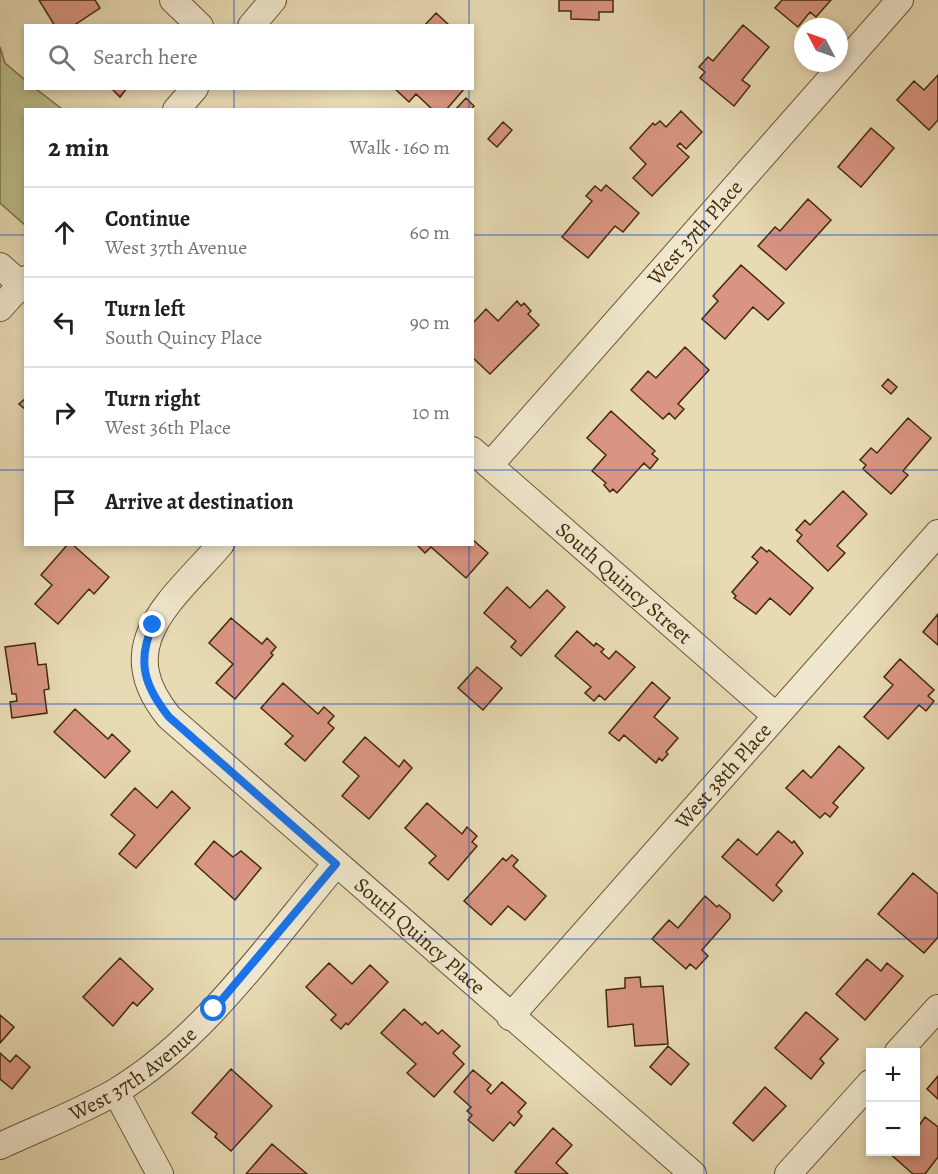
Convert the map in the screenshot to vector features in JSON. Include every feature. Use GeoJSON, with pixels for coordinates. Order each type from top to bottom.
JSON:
{"type":"FeatureCollection","features":[{"type":"Feature","properties":{"kind":"street"},"geometry":{"type":"LineString","coordinates":[[173,0],[198,24]]}},
{"type":"Feature","properties":{"kind":"street"},"geometry":{"type":"LineString","coordinates":[[252,24],[273,0]]}},
{"type":"Feature","properties":{"kind":"street","name":"West 37th Place"},"geometry":{"type":"LineString","coordinates":[[481,457],[900,0]]}},
{"type":"Feature","properties":{"kind":"street"},"geometry":{"type":"LineString","coordinates":[[178,108],[193,90]]}},
{"type":"Feature","properties":{"kind":"street"},"geometry":{"type":"LineString","coordinates":[[0,266],[24,284],[0,308]]}},
{"type":"Feature","properties":{"kind":"street","name":"South Quincy Street"},"geometry":{"type":"LineString","coordinates":[[481,457],[776,716]]}},
{"type":"Feature","properties":{"kind":"street","name":"West 38th Place"},"geometry":{"type":"LineString","coordinates":[[510,1017],[938,533]]}},
{"type":"Feature","properties":{"kind":"street","name":"South Quincy Place"},"geometry":{"type":"LineString","coordinates":[[218,546],[153,625],[145,644],[143,660],[148,683],[158,703],[169,717],[510,1017],[693,1174]]}},
{"type":"Feature","properties":{"kind":"street","name":"West 37th Avenue"},"geometry":{"type":"LineString","coordinates":[[0,1146],[116,1092],[166,1054],[214,1009],[336,864]]}},
{"type":"Feature","properties":{"kind":"street"},"geometry":{"type":"LineString","coordinates":[[902,1048],[938,1008]]}},
{"type":"Feature","properties":{"kind":"street"},"geometry":{"type":"LineString","coordinates":[[788,1174],[866,1087]]}},
{"type":"Feature","properties":{"kind":"street"},"geometry":{"type":"LineString","coordinates":[[116,1092],[160,1174]]}},
{"type":"Feature","properties":{"kind":"green space"},"geometry":{"type":"Polygon","coordinates":[[[0,47],[5,63],[24,79],[24,90],[37,90],[61,108],[24,108],[24,224],[0,203],[0,47]]]}},
{"type":"Feature","properties":{"kind":"building"},"geometry":{"type":"Polygon","coordinates":[[[39,0],[95,0],[100,8],[76,24],[54,24],[39,0]]]}},
{"type":"Feature","properties":{"kind":"building"},"geometry":{"type":"Polygon","coordinates":[[[559,0],[613,0],[613,12],[599,12],[599,20],[571,19],[571,11],[559,11],[559,0]]]}},
{"type":"Feature","properties":{"kind":"building"},"geometry":{"type":"Polygon","coordinates":[[[782,0],[831,0],[816,17],[810,12],[805,18],[794,18],[794,24],[775,8],[782,0]]]}},
{"type":"Feature","properties":{"kind":"building"},"geometry":{"type":"Polygon","coordinates":[[[436,13],[448,24],[426,24],[436,13]]]}},
{"type":"Feature","properties":{"kind":"building"},"geometry":{"type":"Polygon","coordinates":[[[743,25],[769,47],[742,80],[750,86],[734,106],[700,78],[705,72],[699,67],[708,57],[713,61],[743,25]]]}},
{"type":"Feature","properties":{"kind":"building"},"geometry":{"type":"Polygon","coordinates":[[[938,75],[938,120],[929,130],[897,100],[914,81],[924,90],[938,75]]]}},
{"type":"Feature","properties":{"kind":"building"},"geometry":{"type":"Polygon","coordinates":[[[113,90],[125,90],[120,97],[113,90]]]}},
{"type":"Feature","properties":{"kind":"building"},"geometry":{"type":"Polygon","coordinates":[[[396,90],[463,90],[448,108],[431,108],[416,94],[409,102],[396,90]]]}},
{"type":"Feature","properties":{"kind":"building"},"geometry":{"type":"Polygon","coordinates":[[[466,98],[474,106],[472,108],[457,108],[466,98]]]}},
{"type":"Feature","properties":{"kind":"building"},"geometry":{"type":"Polygon","coordinates":[[[681,111],[702,132],[686,149],[680,143],[677,146],[689,157],[652,196],[633,178],[646,164],[630,148],[653,123],[655,125],[660,121],[666,127],[681,111]]]}},
{"type":"Feature","properties":{"kind":"building"},"geometry":{"type":"Polygon","coordinates":[[[503,122],[512,130],[497,147],[488,139],[503,122]]]}},
{"type":"Feature","properties":{"kind":"building"},"geometry":{"type":"Polygon","coordinates":[[[871,128],[894,148],[861,187],[838,167],[871,128]]]}},
{"type":"Feature","properties":{"kind":"building"},"geometry":{"type":"Polygon","coordinates":[[[606,185],[639,213],[623,232],[615,226],[588,258],[562,237],[592,201],[586,196],[595,186],[601,191],[606,185]]]}},
{"type":"Feature","properties":{"kind":"building"},"geometry":{"type":"Polygon","coordinates":[[[808,199],[831,220],[786,270],[758,246],[775,227],[780,231],[808,199]]]}},
{"type":"Feature","properties":{"kind":"building"},"geometry":{"type":"Polygon","coordinates":[[[741,265],[784,303],[768,320],[753,307],[725,339],[702,319],[718,301],[713,296],[741,265]]]}},
{"type":"Feature","properties":{"kind":"building"},"geometry":{"type":"Polygon","coordinates":[[[517,301],[521,306],[524,303],[531,311],[528,314],[539,325],[490,374],[474,359],[474,322],[486,309],[498,321],[517,301]]]}},
{"type":"Feature","properties":{"kind":"building"},"geometry":{"type":"Polygon","coordinates":[[[685,347],[709,370],[678,404],[684,409],[675,419],[669,413],[663,419],[631,390],[648,371],[656,378],[685,347]]]}},
{"type":"Feature","properties":{"kind":"building"},"geometry":{"type":"Polygon","coordinates":[[[888,379],[897,387],[891,394],[882,386],[888,379]]]}},
{"type":"Feature","properties":{"kind":"building"},"geometry":{"type":"Polygon","coordinates":[[[611,411],[655,451],[652,454],[658,459],[650,469],[644,463],[617,493],[613,489],[610,492],[604,485],[606,483],[592,471],[606,455],[587,438],[611,411]]]}},
{"type":"Feature","properties":{"kind":"building"},"geometry":{"type":"Polygon","coordinates":[[[908,418],[931,438],[903,471],[908,475],[891,494],[863,469],[866,465],[860,460],[871,448],[877,453],[908,418]]]}},
{"type":"Feature","properties":{"kind":"building"},"geometry":{"type":"Polygon","coordinates":[[[843,491],[867,514],[837,546],[845,553],[828,571],[797,541],[802,535],[796,530],[805,520],[810,525],[843,491]]]}},
{"type":"Feature","properties":{"kind":"building"},"geometry":{"type":"Polygon","coordinates":[[[474,541],[488,553],[466,578],[431,547],[425,553],[418,546],[474,546],[474,541]]]}},
{"type":"Feature","properties":{"kind":"building"},"geometry":{"type":"Polygon","coordinates":[[[66,546],[74,546],[109,577],[94,594],[89,589],[58,624],[35,604],[52,585],[41,575],[66,546]]]}},
{"type":"Feature","properties":{"kind":"building"},"geometry":{"type":"Polygon","coordinates":[[[761,547],[767,552],[769,550],[813,588],[790,615],[770,598],[756,614],[734,598],[736,596],[732,592],[758,562],[752,557],[761,547]]]}},
{"type":"Feature","properties":{"kind":"building"},"geometry":{"type":"Polygon","coordinates":[[[507,587],[530,608],[547,590],[565,607],[521,656],[511,647],[516,641],[484,613],[507,587]]]}},
{"type":"Feature","properties":{"kind":"building"},"geometry":{"type":"Polygon","coordinates":[[[938,614],[938,645],[923,632],[938,614]]]}},
{"type":"Feature","properties":{"kind":"building"},"geometry":{"type":"Polygon","coordinates":[[[231,618],[262,644],[267,638],[276,647],[271,653],[273,655],[235,699],[216,683],[233,664],[209,643],[231,618]]]}},
{"type":"Feature","properties":{"kind":"building"},"geometry":{"type":"Polygon","coordinates":[[[577,631],[594,646],[596,643],[604,649],[601,652],[609,659],[616,651],[635,667],[605,700],[599,695],[594,701],[585,693],[591,687],[555,656],[577,631]]]}},
{"type":"Feature","properties":{"kind":"building"},"geometry":{"type":"Polygon","coordinates":[[[35,643],[38,665],[46,664],[49,689],[44,690],[47,713],[12,718],[10,702],[17,701],[16,694],[12,694],[5,647],[35,643]]]}},
{"type":"Feature","properties":{"kind":"building"},"geometry":{"type":"Polygon","coordinates":[[[900,659],[934,690],[928,696],[934,701],[926,711],[919,705],[888,739],[864,717],[893,685],[884,677],[900,659]]]}},
{"type":"Feature","properties":{"kind":"building"},"geometry":{"type":"Polygon","coordinates":[[[477,667],[502,688],[483,710],[458,688],[477,667]]]}},
{"type":"Feature","properties":{"kind":"building"},"geometry":{"type":"Polygon","coordinates":[[[652,682],[670,698],[654,717],[678,738],[666,752],[668,754],[662,761],[659,758],[656,763],[624,735],[619,741],[609,733],[652,682]]]}},
{"type":"Feature","properties":{"kind":"building"},"geometry":{"type":"Polygon","coordinates":[[[283,683],[318,714],[324,707],[334,716],[328,723],[334,728],[305,761],[285,744],[293,736],[261,708],[283,683]]]}},
{"type":"Feature","properties":{"kind":"building"},"geometry":{"type":"Polygon","coordinates":[[[75,709],[108,739],[112,734],[130,751],[105,778],[54,732],[75,709]]]}},
{"type":"Feature","properties":{"kind":"building"},"geometry":{"type":"Polygon","coordinates":[[[365,737],[399,767],[404,760],[412,768],[369,819],[342,796],[359,776],[343,762],[365,737]]]}},
{"type":"Feature","properties":{"kind":"building"},"geometry":{"type":"Polygon","coordinates":[[[839,746],[864,768],[833,803],[838,807],[830,817],[825,813],[820,818],[786,788],[803,770],[811,778],[839,746]]]}},
{"type":"Feature","properties":{"kind":"building"},"geometry":{"type":"Polygon","coordinates":[[[135,788],[157,808],[172,791],[190,808],[136,868],[119,854],[135,835],[111,815],[135,788]]]}},
{"type":"Feature","properties":{"kind":"building"},"geometry":{"type":"Polygon","coordinates":[[[427,803],[462,834],[467,827],[477,836],[472,842],[477,846],[448,880],[429,863],[436,856],[405,828],[427,803]]]}},
{"type":"Feature","properties":{"kind":"building"},"geometry":{"type":"Polygon","coordinates":[[[778,831],[792,843],[794,841],[803,853],[776,885],[782,891],[773,901],[722,857],[738,839],[757,855],[778,831]]]}},
{"type":"Feature","properties":{"kind":"building"},"geometry":{"type":"Polygon","coordinates":[[[214,841],[233,857],[241,851],[261,868],[235,900],[195,864],[214,841]]]}},
{"type":"Feature","properties":{"kind":"building"},"geometry":{"type":"Polygon","coordinates":[[[512,855],[518,860],[513,866],[546,896],[525,920],[508,906],[491,925],[464,901],[503,858],[506,861],[512,855]]]}},
{"type":"Feature","properties":{"kind":"building"},"geometry":{"type":"Polygon","coordinates":[[[913,873],[938,894],[938,937],[924,953],[878,914],[913,873]]]}},
{"type":"Feature","properties":{"kind":"building"},"geometry":{"type":"Polygon","coordinates":[[[705,896],[717,907],[719,905],[730,914],[730,918],[702,950],[708,956],[696,969],[690,964],[686,969],[652,939],[669,920],[678,928],[705,896]]]}},
{"type":"Feature","properties":{"kind":"building"},"geometry":{"type":"Polygon","coordinates":[[[120,958],[153,989],[137,1006],[133,1002],[113,1026],[83,997],[120,958]]]}},
{"type":"Feature","properties":{"kind":"building"},"geometry":{"type":"Polygon","coordinates":[[[867,959],[881,971],[887,963],[903,976],[865,1020],[836,994],[867,959]]]}},
{"type":"Feature","properties":{"kind":"building"},"geometry":{"type":"Polygon","coordinates":[[[329,963],[352,984],[370,965],[388,982],[348,1025],[346,1023],[341,1029],[331,1020],[336,1015],[306,987],[329,963]]]}},
{"type":"Feature","properties":{"kind":"building"},"geometry":{"type":"Polygon","coordinates":[[[640,977],[641,987],[663,986],[668,1044],[635,1046],[633,1024],[608,1027],[606,990],[625,988],[625,978],[640,977]]]}},
{"type":"Feature","properties":{"kind":"building"},"geometry":{"type":"Polygon","coordinates":[[[404,1009],[422,1025],[425,1022],[438,1034],[442,1030],[460,1046],[453,1053],[464,1064],[434,1097],[407,1073],[416,1064],[381,1033],[404,1009]]]}},
{"type":"Feature","properties":{"kind":"building"},"geometry":{"type":"Polygon","coordinates":[[[806,1012],[838,1039],[820,1059],[824,1063],[811,1079],[775,1048],[806,1012]]]}},
{"type":"Feature","properties":{"kind":"building"},"geometry":{"type":"Polygon","coordinates":[[[0,1015],[14,1027],[0,1043],[0,1015]]]}},
{"type":"Feature","properties":{"kind":"building"},"geometry":{"type":"Polygon","coordinates":[[[668,1046],[689,1064],[671,1085],[650,1067],[668,1046]]]}},
{"type":"Feature","properties":{"kind":"building"},"geometry":{"type":"Polygon","coordinates":[[[0,1053],[10,1062],[16,1055],[30,1067],[12,1089],[0,1079],[0,1053]]]}},
{"type":"Feature","properties":{"kind":"building"},"geometry":{"type":"Polygon","coordinates":[[[231,1069],[272,1106],[231,1151],[215,1137],[217,1134],[192,1113],[231,1069]]]}},
{"type":"Feature","properties":{"kind":"building"},"geometry":{"type":"Polygon","coordinates":[[[473,1070],[491,1085],[487,1090],[491,1094],[502,1082],[526,1103],[518,1112],[522,1116],[514,1126],[510,1122],[493,1141],[468,1120],[472,1115],[467,1111],[471,1107],[454,1092],[473,1070]]]}},
{"type":"Feature","properties":{"kind":"building"},"geometry":{"type":"Polygon","coordinates":[[[938,1076],[938,1099],[927,1089],[938,1076]]]}},
{"type":"Feature","properties":{"kind":"building"},"geometry":{"type":"Polygon","coordinates":[[[765,1087],[786,1106],[753,1141],[733,1123],[765,1087]]]}},
{"type":"Feature","properties":{"kind":"building"},"geometry":{"type":"Polygon","coordinates":[[[925,1117],[938,1127],[938,1157],[925,1174],[913,1174],[893,1156],[920,1156],[920,1124],[925,1117]]]}},
{"type":"Feature","properties":{"kind":"building"},"geometry":{"type":"Polygon","coordinates":[[[553,1128],[572,1145],[556,1163],[568,1174],[517,1174],[515,1172],[553,1128]]]}},
{"type":"Feature","properties":{"kind":"building"},"geometry":{"type":"Polygon","coordinates":[[[272,1144],[307,1174],[246,1174],[272,1144]]]}},
{"type":"Feature","properties":{"kind":"route"},"geometry":{"type":"LineString","coordinates":[[153,625],[145,644],[143,660],[148,683],[158,703],[169,717],[336,864],[214,1009]]}}]}
